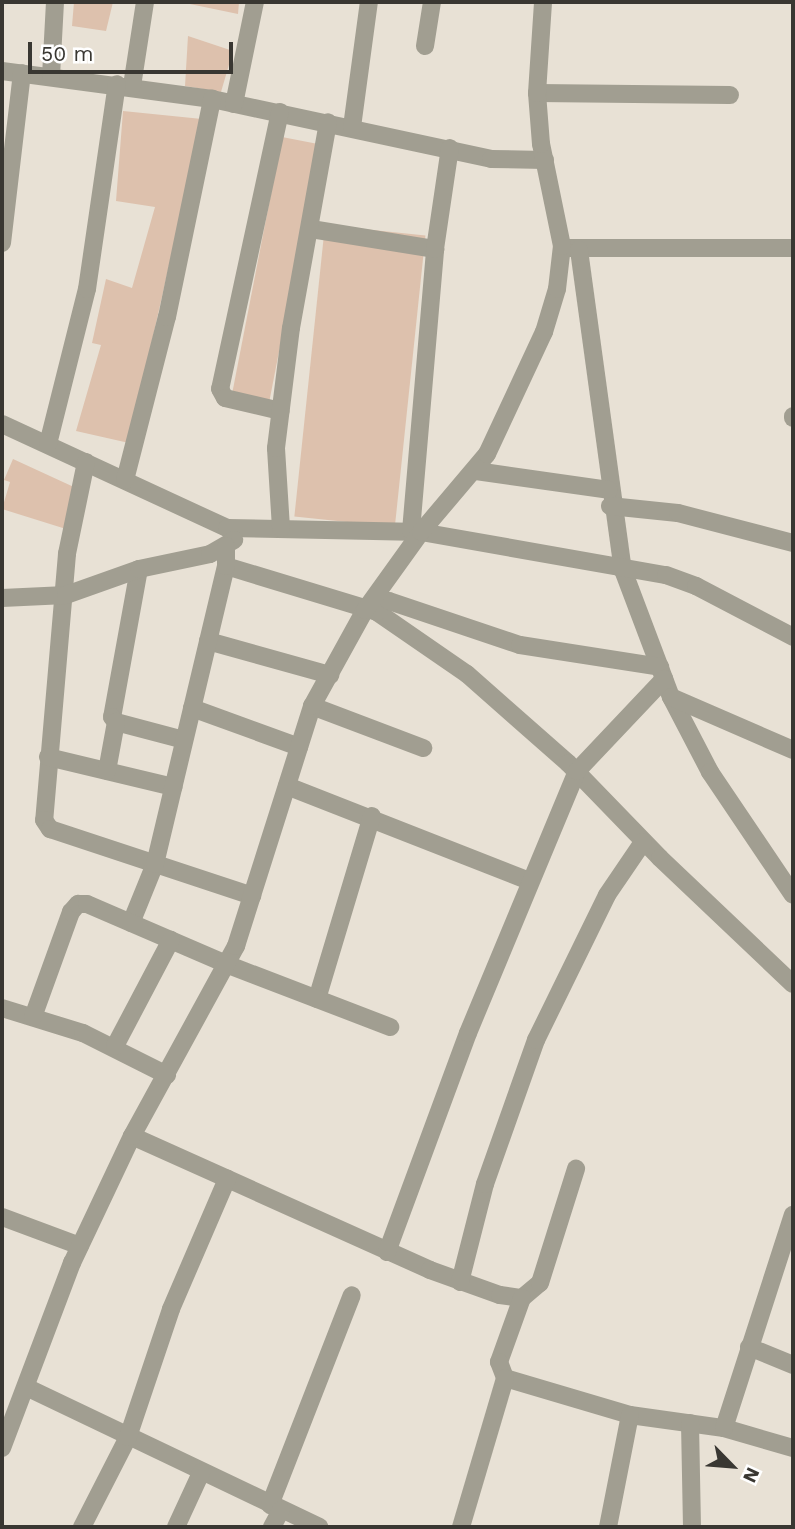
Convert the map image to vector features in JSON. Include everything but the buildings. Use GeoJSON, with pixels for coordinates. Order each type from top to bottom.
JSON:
{"type":"FeatureCollection","features":[{"type":"Feature","properties":{"kind":"street"},"geometry":{"type":"LineString","coordinates":[[51,76],[55,2]]}},
{"type":"Feature","properties":{"kind":"street"},"geometry":{"type":"LineString","coordinates":[[48,444],[87,289],[124,85],[145,2]]}},
{"type":"Feature","properties":{"kind":"street"},"geometry":{"type":"LineString","coordinates":[[234,104],[255,2]]}},
{"type":"Feature","properties":{"kind":"street"},"geometry":{"type":"LineString","coordinates":[[352,127],[369,2]]}},
{"type":"Feature","properties":{"kind":"street"},"geometry":{"type":"LineString","coordinates":[[425,46],[432,2]]}},
{"type":"Feature","properties":{"kind":"street"},"geometry":{"type":"LineString","coordinates":[[543,2],[537,93],[545,160],[570,248],[609,498],[623,570],[671,697],[710,772],[793,895]]}},
{"type":"Feature","properties":{"kind":"street"},"geometry":{"type":"LineString","coordinates":[[2,71],[124,85],[212,99],[450,148],[491,159],[545,160]]}},
{"type":"Feature","properties":{"kind":"street"},"geometry":{"type":"LineString","coordinates":[[2,243],[22,73]]}},
{"type":"Feature","properties":{"kind":"street"},"geometry":{"type":"LineString","coordinates":[[537,93],[730,95]]}},
{"type":"Feature","properties":{"kind":"street"},"geometry":{"type":"LineString","coordinates":[[125,480],[167,317],[212,99]]}},
{"type":"Feature","properties":{"kind":"street"},"geometry":{"type":"LineString","coordinates":[[280,113],[220,389],[225,398],[280,411]]}},
{"type":"Feature","properties":{"kind":"street"},"geometry":{"type":"LineString","coordinates":[[281,528],[276,494],[280,411],[290,328],[311,229],[328,122]]}},
{"type":"Feature","properties":{"kind":"street"},"geometry":{"type":"LineString","coordinates":[[416,532],[435,249],[450,148]]}},
{"type":"Feature","properties":{"kind":"street"},"geometry":{"type":"LineString","coordinates":[[311,229],[435,249]]}},
{"type":"Feature","properties":{"kind":"street"},"geometry":{"type":"LineString","coordinates":[[570,248],[793,248]]}},
{"type":"Feature","properties":{"kind":"street"},"geometry":{"type":"LineString","coordinates":[[2,1448],[80,1246],[132,1136],[226,964],[252,896],[312,706],[416,532],[476,471],[500,432],[544,332],[570,248]]}},
{"type":"Feature","properties":{"kind":"street"},"geometry":{"type":"LineString","coordinates":[[2,424],[227,528],[416,532],[623,570],[666,575],[696,586],[793,637]]}},
{"type":"Feature","properties":{"kind":"street"},"geometry":{"type":"LineString","coordinates":[[86,462],[67,554],[66,595],[44,814],[50,829],[252,896]]}},
{"type":"Feature","properties":{"kind":"street"},"geometry":{"type":"LineString","coordinates":[[476,471],[678,513],[793,542]]}},
{"type":"Feature","properties":{"kind":"street"},"geometry":{"type":"LineString","coordinates":[[2,598],[66,595],[139,569],[210,554],[249,530]]}},
{"type":"Feature","properties":{"kind":"street"},"geometry":{"type":"LineString","coordinates":[[131,923],[155,863],[226,566],[226,546]]}},
{"type":"Feature","properties":{"kind":"street"},"geometry":{"type":"LineString","coordinates":[[226,566],[371,611],[476,680],[577,771],[643,842],[793,984]]}},
{"type":"Feature","properties":{"kind":"street"},"geometry":{"type":"LineString","coordinates":[[107,771],[116,722],[112,710],[139,569]]}},
{"type":"Feature","properties":{"kind":"street"},"geometry":{"type":"LineString","coordinates":[[371,611],[388,601],[520,645],[662,673]]}},
{"type":"Feature","properties":{"kind":"street"},"geometry":{"type":"LineString","coordinates":[[208,641],[330,675]]}},
{"type":"Feature","properties":{"kind":"street"},"geometry":{"type":"LineString","coordinates":[[387,1252],[529,881],[577,771],[662,673]]}},
{"type":"Feature","properties":{"kind":"street"},"geometry":{"type":"LineString","coordinates":[[671,697],[793,750]]}},
{"type":"Feature","properties":{"kind":"street"},"geometry":{"type":"LineString","coordinates":[[312,706],[423,748]]}},
{"type":"Feature","properties":{"kind":"street"},"geometry":{"type":"LineString","coordinates":[[192,708],[299,747]]}},
{"type":"Feature","properties":{"kind":"street"},"geometry":{"type":"LineString","coordinates":[[116,722],[184,740]]}},
{"type":"Feature","properties":{"kind":"street"},"geometry":{"type":"LineString","coordinates":[[48,757],[173,787]]}},
{"type":"Feature","properties":{"kind":"street"},"geometry":{"type":"LineString","coordinates":[[287,786],[372,816],[529,881]]}},
{"type":"Feature","properties":{"kind":"street"},"geometry":{"type":"LineString","coordinates":[[317,999],[372,816]]}},
{"type":"Feature","properties":{"kind":"street"},"geometry":{"type":"LineString","coordinates":[[460,1282],[485,1184],[536,1040],[607,895],[643,842]]}},
{"type":"Feature","properties":{"kind":"street"},"geometry":{"type":"LineString","coordinates":[[33,1017],[71,912],[78,904],[87,904],[226,964],[390,1027]]}},
{"type":"Feature","properties":{"kind":"street"},"geometry":{"type":"LineString","coordinates":[[115,1046],[171,940]]}},
{"type":"Feature","properties":{"kind":"street"},"geometry":{"type":"LineString","coordinates":[[2,1007],[115,1046],[167,1074]]}},
{"type":"Feature","properties":{"kind":"street"},"geometry":{"type":"LineString","coordinates":[[132,1136],[387,1252],[460,1282],[522,1298]]}},
{"type":"Feature","properties":{"kind":"street"},"geometry":{"type":"LineString","coordinates":[[461,1527],[505,1378],[499,1362],[522,1298],[540,1283],[576,1169]]}},
{"type":"Feature","properties":{"kind":"street"},"geometry":{"type":"LineString","coordinates":[[82,1527],[128,1437],[171,1309],[227,1179]]}},
{"type":"Feature","properties":{"kind":"street"},"geometry":{"type":"LineString","coordinates":[[724,1428],[793,1215]]}},
{"type":"Feature","properties":{"kind":"street"},"geometry":{"type":"LineString","coordinates":[[2,1217],[80,1246]]}},
{"type":"Feature","properties":{"kind":"street"},"geometry":{"type":"LineString","coordinates":[[272,1527],[275,1507],[352,1295]]}},
{"type":"Feature","properties":{"kind":"street"},"geometry":{"type":"LineString","coordinates":[[750,1347],[793,1365]]}},
{"type":"Feature","properties":{"kind":"street"},"geometry":{"type":"LineString","coordinates":[[505,1378],[630,1415],[724,1428],[793,1448]]}},
{"type":"Feature","properties":{"kind":"street"},"geometry":{"type":"LineString","coordinates":[[26,1387],[319,1527]]}},
{"type":"Feature","properties":{"kind":"street"},"geometry":{"type":"LineString","coordinates":[[607,1527],[630,1415]]}},
{"type":"Feature","properties":{"kind":"street"},"geometry":{"type":"LineString","coordinates":[[690,1423],[692,1527]]}},
{"type":"Feature","properties":{"kind":"street"},"geometry":{"type":"LineString","coordinates":[[176,1527],[201,1472]]}}]}
